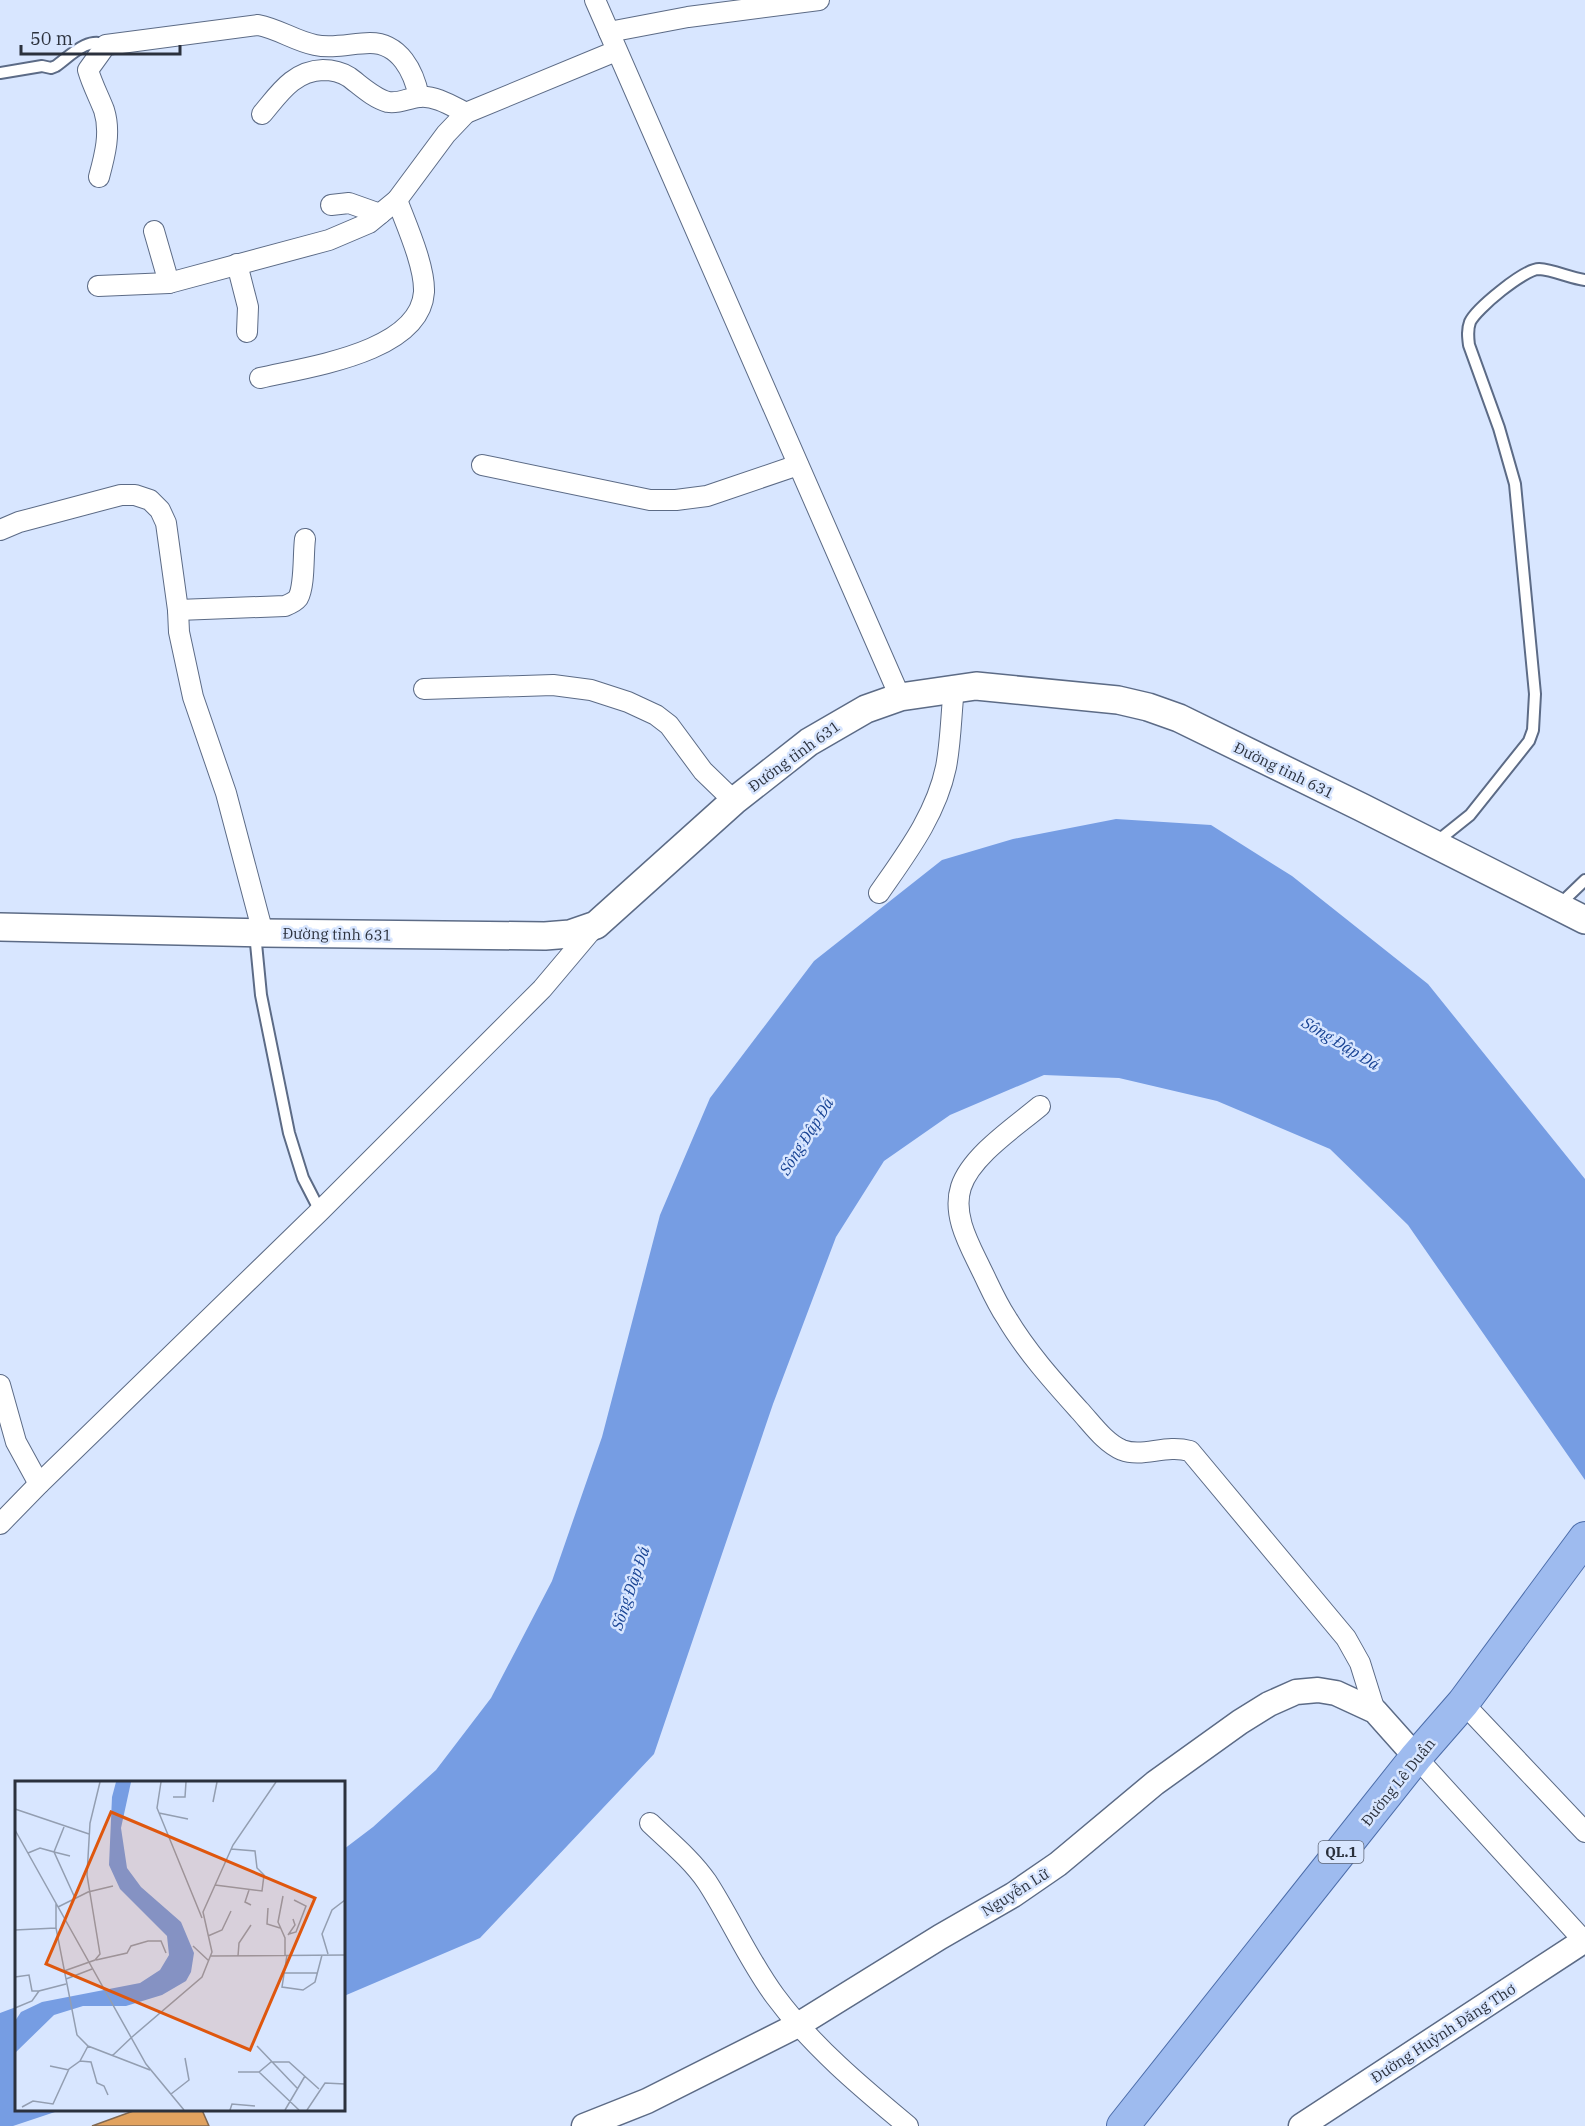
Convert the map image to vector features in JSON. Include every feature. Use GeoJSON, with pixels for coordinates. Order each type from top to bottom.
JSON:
{"type":"FeatureCollection","features":[{"type":"Feature","properties":{"kind":"main road","name":"Đường tỉnh 631"},"geometry":{"type":"LineString","coordinates":[[0,927],[259,933],[545,936],[570,934],[596,925],[734,801],[809,742],[837,724],[866,709],[900,697],[976,686],[1118,700],[1179,718],[1585,920]]}},
{"type":"Feature","properties":{"kind":"main road","name":"Đường Lê Duẩn"},"geometry":{"type":"LineString","coordinates":[[1123,2126],[1416,1757],[1463,1703],[1585,1538]]}},
{"type":"Feature","properties":{"kind":"street"},"geometry":{"type":"LineString","coordinates":[[595,0],[900,697]]}},
{"type":"Feature","properties":{"kind":"street"},"geometry":{"type":"LineString","coordinates":[[609,32],[778,2],[819,0]]}},
{"type":"Feature","properties":{"kind":"street"},"geometry":{"type":"LineString","coordinates":[[99,177],[107,147],[105,113],[88,70],[106,45],[258,25],[272,27],[315,45],[373,43],[392,49],[407,64],[419,97]]}},
{"type":"Feature","properties":{"kind":"street"},"geometry":{"type":"LineString","coordinates":[[98,286],[169,283],[329,240],[369,222],[397,200],[446,134],[466,113],[616,51]]}},
{"type":"Feature","properties":{"kind":"street"},"geometry":{"type":"LineString","coordinates":[[262,114],[292,80],[315,70],[329,70],[344,74],[380,100],[391,103],[419,97],[435,99],[466,113]]}},
{"type":"Feature","properties":{"kind":"street"},"geometry":{"type":"LineString","coordinates":[[260,378],[343,358],[387,341],[411,323],[419,309],[424,292],[418,258],[397,200]]}},
{"type":"Feature","properties":{"kind":"street"},"geometry":{"type":"LineString","coordinates":[[331,205],[349,203],[380,214]]}},
{"type":"Feature","properties":{"kind":"street"},"geometry":{"type":"LineString","coordinates":[[154,231],[169,283]]}},
{"type":"Feature","properties":{"kind":"street"},"geometry":{"type":"LineString","coordinates":[[237,264],[248,307],[247,332]]}},
{"type":"Feature","properties":{"kind":"street"},"geometry":{"type":"LineString","coordinates":[[482,465],[650,500],[676,500],[706,496],[798,465]]}},
{"type":"Feature","properties":{"kind":"street"},"geometry":{"type":"LineString","coordinates":[[0,530],[19,522],[121,495],[135,495],[150,500],[160,510],[166,523],[179,632],[193,697],[226,793],[259,933]]}},
{"type":"Feature","properties":{"kind":"street"},"geometry":{"type":"LineString","coordinates":[[178,610],[285,606],[293,603],[300,590],[305,539]]}},
{"type":"Feature","properties":{"kind":"street"},"geometry":{"type":"LineString","coordinates":[[424,689],[553,686],[591,690],[628,702],[656,715],[669,725],[703,771],[734,801]]}},
{"type":"Feature","properties":{"kind":"street"},"geometry":{"type":"LineString","coordinates":[[879,893],[921,832],[936,800],[946,767],[954,688]]}},
{"type":"Feature","properties":{"kind":"street"},"geometry":{"type":"LineString","coordinates":[[0,1524],[320,1211],[542,989],[596,925]]}},
{"type":"Feature","properties":{"kind":"street"},"geometry":{"type":"LineString","coordinates":[[1040,1106],[981,1156],[967,1175],[961,1187],[959,1199],[959,1215],[969,1245],[1006,1317],[1047,1375],[1101,1434],[1115,1446],[1124,1451],[1137,1453],[1166,1448],[1190,1451],[1346,1638],[1360,1663],[1375,1711]]}},
{"type":"Feature","properties":{"kind":"street"},"geometry":{"type":"LineString","coordinates":[[0,1385],[16,1442],[39,1484]]}},
{"type":"Feature","properties":{"kind":"street","name":"Nguyễn Lữ"},"geometry":{"type":"LineString","coordinates":[[584,2126],[647,2101],[798,2025],[940,1937],[1013,1895],[1058,1864],[1155,1783],[1240,1722],[1269,1704],[1296,1692],[1318,1690],[1336,1693],[1375,1711],[1416,1757]]}},
{"type":"Feature","properties":{"kind":"street"},"geometry":{"type":"LineString","coordinates":[[1463,1703],[1585,1832]]}},
{"type":"Feature","properties":{"kind":"street"},"geometry":{"type":"LineString","coordinates":[[1416,1757],[1585,1940]]}},
{"type":"Feature","properties":{"kind":"street"},"geometry":{"type":"LineString","coordinates":[[650,1823],[706,1880],[774,1994],[798,2025],[903,2124]]}},
{"type":"Feature","properties":{"kind":"street","name":"Đường Huỳnh Đăng Thơ"},"geometry":{"type":"LineString","coordinates":[[1301,2126],[1585,1940]]}},
{"type":"Feature","properties":{"kind":"lane"},"geometry":{"type":"LineString","coordinates":[[0,73],[42,66],[51,68],[87,44],[95,41],[106,45]]}},
{"type":"Feature","properties":{"kind":"lane"},"geometry":{"type":"LineString","coordinates":[[1434,844],[1475,808],[1530,741],[1533,730],[1535,694],[1515,484],[1499,428],[1467,334],[1471,321],[1515,279],[1528,272],[1540,269],[1585,280]]}},
{"type":"Feature","properties":{"kind":"lane"},"geometry":{"type":"LineString","coordinates":[[1558,906],[1585,880]]}},
{"type":"Feature","properties":{"kind":"lane"},"geometry":{"type":"LineString","coordinates":[[259,933],[261,995],[289,1133],[303,1178],[320,1211]]}},
{"type":"Feature","properties":{"kind":"water","name":"Sông Đập Đá"},"geometry":{"type":"Polygon","coordinates":[[[1116,819],[1211,825],[1292,876],[1428,984],[1585,1179],[1585,1480],[1408,1225],[1330,1149],[1217,1101],[1119,1078],[1044,1075],[950,1115],[884,1161],[836,1237],[773,1404],[654,1754],[480,1938],[345,1996],[345,1848],[373,1827],[436,1770],[491,1698],[552,1581],[602,1437],[660,1215],[710,1098],[814,961],[942,860],[1013,839],[1116,819]]]}},
{"type":"Feature","properties":{"kind":"water"},"geometry":{"type":"Polygon","coordinates":[[[15,2007],[15,2111],[58,2111],[13,2126],[0,2126],[0,2013],[15,2007]]]}},
{"type":"Feature","properties":{"kind":"building"},"geometry":{"type":"Polygon","coordinates":[[[133,2111],[202,2111],[209,2126],[92,2126],[133,2111]]]}}]}
